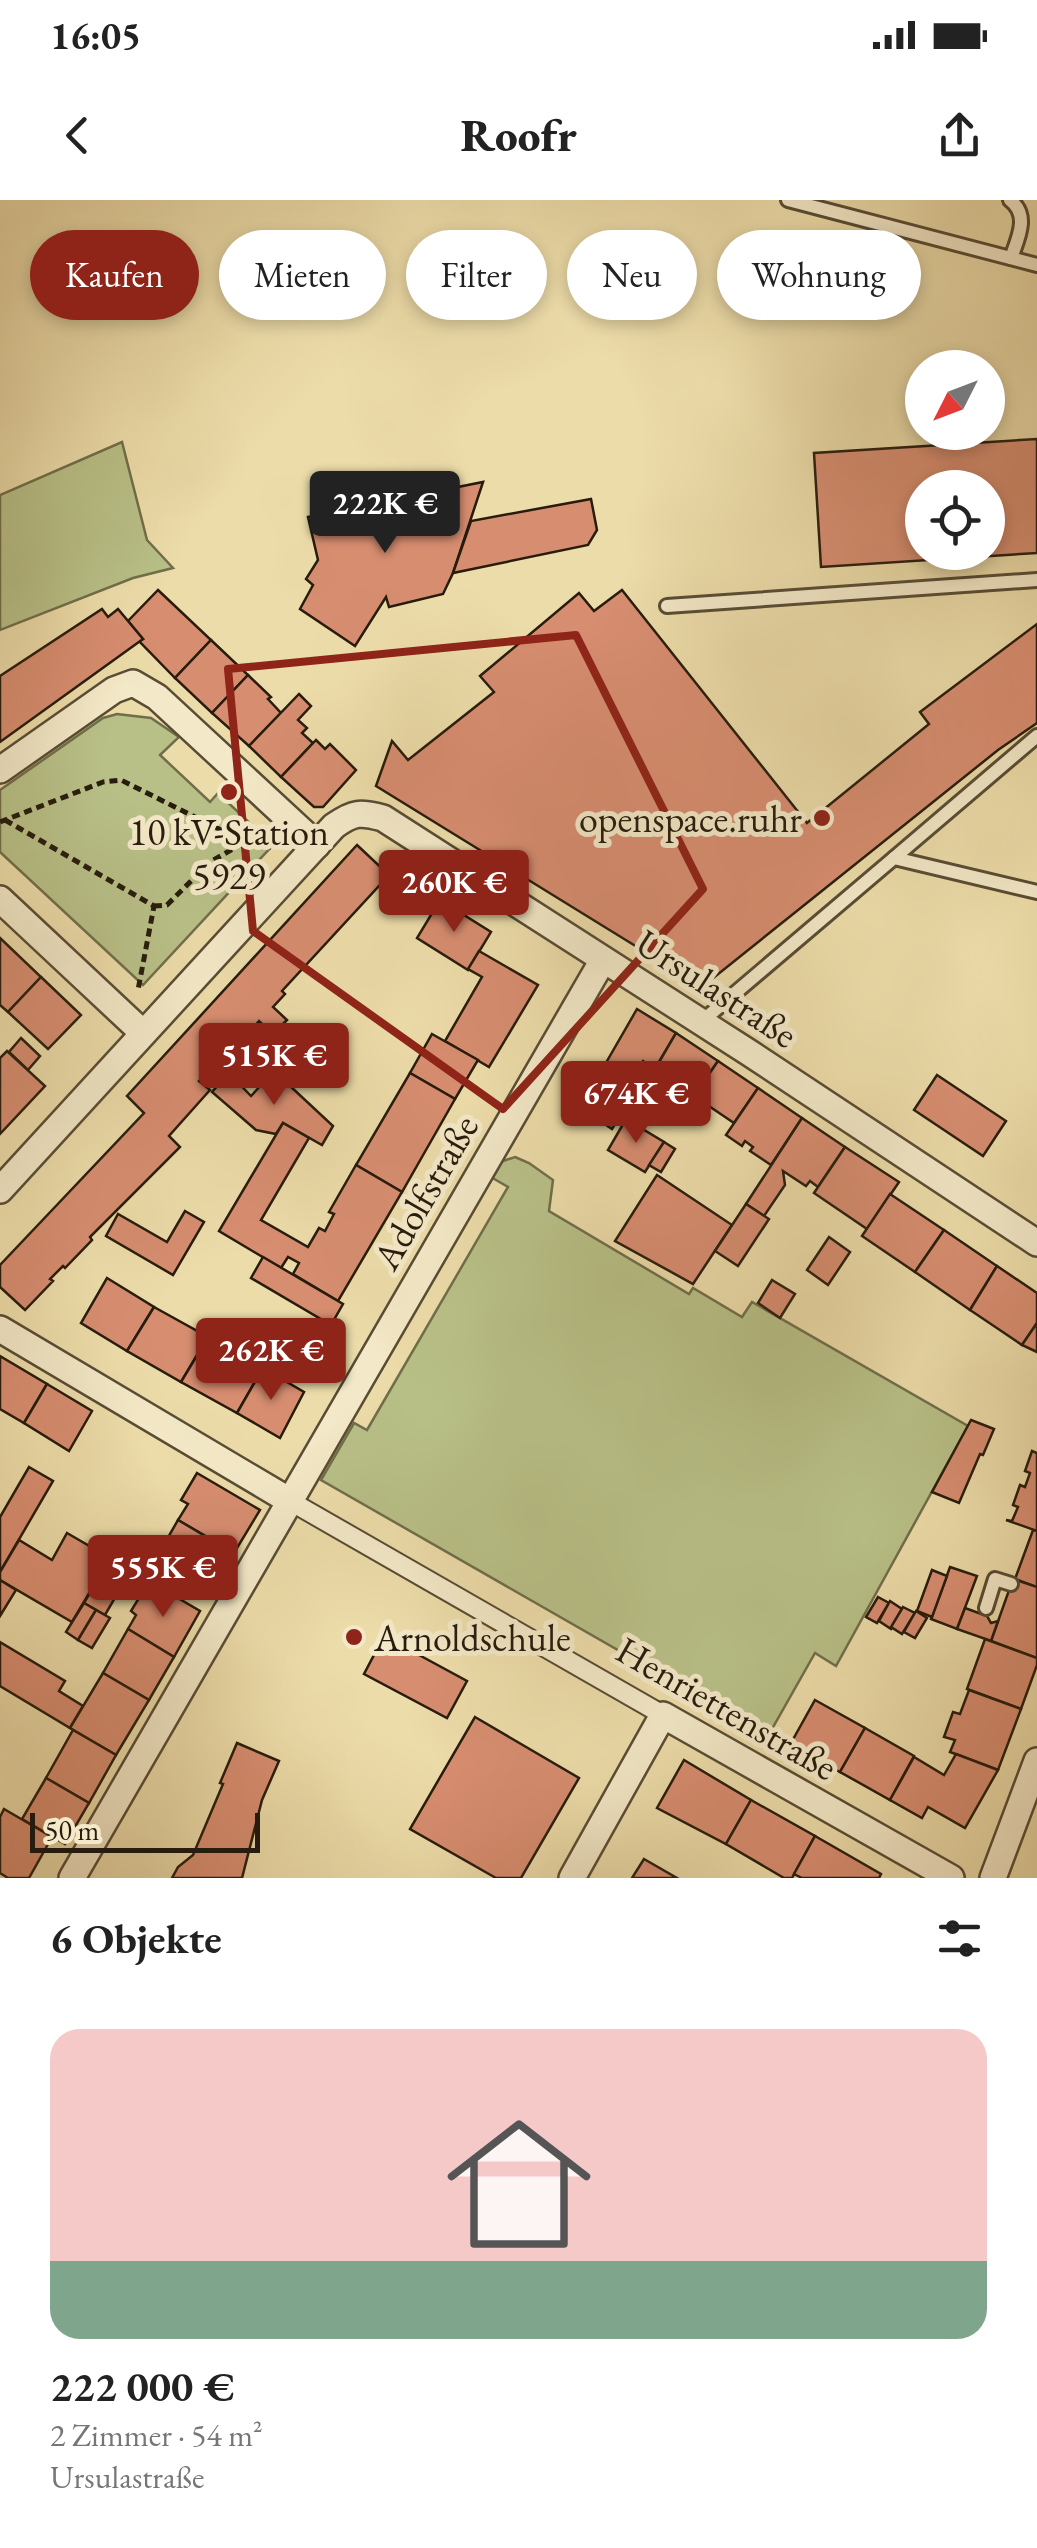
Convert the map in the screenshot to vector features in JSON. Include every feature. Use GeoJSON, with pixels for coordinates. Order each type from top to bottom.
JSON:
{"type":"FeatureCollection","features":[{"type":"Feature","properties":{"kind":"street"},"geometry":{"type":"LineString","coordinates":[[0,770],[114,690],[133,683],[157,697],[313,849],[138,1027],[0,1190]]}},
{"type":"Feature","properties":{"kind":"street","name":"Ursulastraße"},"geometry":{"type":"LineString","coordinates":[[313,849],[351,814],[383,818],[1037,1243]]}},
{"type":"Feature","properties":{"kind":"street"},"geometry":{"type":"LineString","coordinates":[[0,899],[138,1027]]}},
{"type":"Feature","properties":{"kind":"street","name":"Adolfstraße"},"geometry":{"type":"LineString","coordinates":[[72,1878],[603,960]]}},
{"type":"Feature","properties":{"kind":"street","name":"Henriettenstraße"},"geometry":{"type":"LineString","coordinates":[[0,1330],[290,1501],[952,1878]]}},
{"type":"Feature","properties":{"kind":"street"},"geometry":{"type":"LineString","coordinates":[[572,1878],[662,1715]]}},
{"type":"Feature","properties":{"kind":"street"},"geometry":{"type":"LineString","coordinates":[[993,1878],[1037,1761]]}},
{"type":"Feature","properties":{"kind":"lane"},"geometry":{"type":"LineString","coordinates":[[788,200],[1037,266]]}},
{"type":"Feature","properties":{"kind":"lane"},"geometry":{"type":"LineString","coordinates":[[1010,200],[1022,213],[1011,258]]}},
{"type":"Feature","properties":{"kind":"lane"},"geometry":{"type":"LineString","coordinates":[[667,606],[1037,580]]}},
{"type":"Feature","properties":{"kind":"lane"},"geometry":{"type":"LineString","coordinates":[[701,1022],[1037,736]]}},
{"type":"Feature","properties":{"kind":"lane"},"geometry":{"type":"LineString","coordinates":[[894,858],[1037,892]]}},
{"type":"Feature","properties":{"kind":"lane"},"geometry":{"type":"LineString","coordinates":[[986,1608],[996,1579],[1012,1584]]}},
{"type":"Feature","properties":{"kind":"path"},"geometry":{"type":"LineString","coordinates":[[2,821],[103,782],[121,780],[245,842],[313,849]]}},
{"type":"Feature","properties":{"kind":"path"},"geometry":{"type":"LineString","coordinates":[[2,821],[154,906],[167,905],[210,862],[245,842]]}},
{"type":"Feature","properties":{"kind":"path"},"geometry":{"type":"LineString","coordinates":[[138,1027],[154,906]]}},
{"type":"Feature","properties":{"kind":"highlighted area"},"geometry":{"type":"Polygon","coordinates":[[[576,635],[703,889],[503,1109],[253,931],[228,669],[576,635]]]}},
{"type":"Feature","properties":{"kind":"green space"},"geometry":{"type":"Polygon","coordinates":[[[122,442],[147,540],[173,568],[133,578],[0,630],[0,495],[122,442]]]}},
{"type":"Feature","properties":{"kind":"green space"},"geometry":{"type":"Polygon","coordinates":[[[117,714],[151,718],[179,737],[160,755],[210,802],[218,793],[273,845],[143,985],[0,852],[0,790],[103,718],[117,714]]]}},
{"type":"Feature","properties":{"kind":"green space"},"geometry":{"type":"Polygon","coordinates":[[[515,1157],[553,1180],[549,1211],[689,1294],[693,1288],[742,1317],[752,1302],[968,1426],[836,1666],[815,1653],[768,1736],[321,1480],[354,1423],[367,1430],[508,1187],[489,1176],[500,1162],[515,1157]]]}},
{"type":"Feature","properties":{"kind":"building"},"geometry":{"type":"Polygon","coordinates":[[[1037,439],[1037,553],[1005,555],[1005,470],[905,470],[905,562],[821,567],[814,453],[905,447],[1005,450],[1005,441],[1037,439]]]}},
{"type":"Feature","properties":{"kind":"building"},"geometry":{"type":"Polygon","coordinates":[[[483,482],[443,594],[389,607],[386,597],[355,646],[300,609],[313,585],[306,579],[318,560],[308,517],[483,482]]]}},
{"type":"Feature","properties":{"kind":"building"},"geometry":{"type":"Polygon","coordinates":[[[591,499],[597,530],[588,545],[453,573],[471,521],[591,499]]]}},
{"type":"Feature","properties":{"kind":"building"},"geometry":{"type":"Polygon","coordinates":[[[158,590],[211,640],[175,678],[139,641],[143,639],[128,621],[158,590]]]}},
{"type":"Feature","properties":{"kind":"building"},"geometry":{"type":"Polygon","coordinates":[[[622,590],[807,823],[929,724],[920,712],[1037,624],[1037,723],[702,987],[376,786],[392,741],[408,760],[494,692],[480,676],[579,593],[594,611],[622,590]]]}},
{"type":"Feature","properties":{"kind":"building"},"geometry":{"type":"Polygon","coordinates":[[[102,609],[108,617],[118,609],[143,639],[0,742],[0,676],[102,609]]]}},
{"type":"Feature","properties":{"kind":"building"},"geometry":{"type":"Polygon","coordinates":[[[211,640],[248,675],[212,713],[175,678],[211,640]]]}},
{"type":"Feature","properties":{"kind":"building"},"geometry":{"type":"Polygon","coordinates":[[[248,675],[281,713],[249,746],[212,713],[248,675]]]}},
{"type":"Feature","properties":{"kind":"building"},"geometry":{"type":"Polygon","coordinates":[[[299,694],[311,706],[298,720],[307,728],[302,733],[313,743],[281,777],[249,746],[299,694]]]}},
{"type":"Feature","properties":{"kind":"building"},"geometry":{"type":"Polygon","coordinates":[[[316,740],[325,749],[330,744],[356,770],[323,807],[314,807],[281,777],[316,740]]]}},
{"type":"Feature","properties":{"kind":"building"},"geometry":{"type":"Polygon","coordinates":[[[357,845],[389,875],[282,991],[285,994],[273,1007],[287,1020],[273,1034],[259,1021],[242,1041],[238,1037],[199,1081],[210,1090],[169,1136],[180,1147],[50,1279],[53,1281],[25,1310],[0,1287],[0,1265],[144,1113],[127,1096],[357,845]]]}},
{"type":"Feature","properties":{"kind":"building"},"geometry":{"type":"Polygon","coordinates":[[[440,900],[491,932],[468,970],[417,938],[440,900]]]}},
{"type":"Feature","properties":{"kind":"building"},"geometry":{"type":"Polygon","coordinates":[[[0,938],[41,977],[8,1012],[0,1005],[0,938]]]}},
{"type":"Feature","properties":{"kind":"building"},"geometry":{"type":"Polygon","coordinates":[[[479,951],[538,985],[489,1067],[445,1041],[482,977],[468,969],[479,951]]]}},
{"type":"Feature","properties":{"kind":"building"},"geometry":{"type":"Polygon","coordinates":[[[41,977],[81,1015],[48,1049],[8,1012],[41,977]]]}},
{"type":"Feature","properties":{"kind":"building"},"geometry":{"type":"Polygon","coordinates":[[[637,1009],[676,1033],[655,1069],[643,1061],[614,1111],[588,1094],[637,1009]]]}},
{"type":"Feature","properties":{"kind":"building"},"geometry":{"type":"Polygon","coordinates":[[[676,1033],[718,1061],[694,1096],[655,1069],[676,1033]]]}},
{"type":"Feature","properties":{"kind":"building"},"geometry":{"type":"Polygon","coordinates":[[[432,1034],[478,1060],[455,1099],[410,1073],[432,1034]]]}},
{"type":"Feature","properties":{"kind":"building"},"geometry":{"type":"Polygon","coordinates":[[[21,1038],[40,1056],[28,1070],[9,1052],[21,1038]]]}},
{"type":"Feature","properties":{"kind":"building"},"geometry":{"type":"Polygon","coordinates":[[[7,1051],[45,1086],[0,1134],[0,1058],[7,1051]]]}},
{"type":"Feature","properties":{"kind":"building"},"geometry":{"type":"Polygon","coordinates":[[[718,1061],[758,1088],[734,1123],[694,1096],[718,1061]]]}},
{"type":"Feature","properties":{"kind":"building"},"geometry":{"type":"Polygon","coordinates":[[[274,1071],[333,1126],[322,1145],[283,1123],[276,1134],[256,1130],[212,1092],[229,1073],[251,1096],[274,1071]]]}},
{"type":"Feature","properties":{"kind":"building"},"geometry":{"type":"Polygon","coordinates":[[[410,1073],[455,1099],[402,1192],[356,1165],[410,1073]]]}},
{"type":"Feature","properties":{"kind":"building"},"geometry":{"type":"Polygon","coordinates":[[[937,1075],[1006,1121],[983,1156],[914,1110],[937,1075]]]}},
{"type":"Feature","properties":{"kind":"building"},"geometry":{"type":"Polygon","coordinates":[[[758,1088],[802,1118],[771,1165],[750,1151],[753,1147],[745,1141],[742,1146],[726,1135],[758,1088]]]}},
{"type":"Feature","properties":{"kind":"building"},"geometry":{"type":"Polygon","coordinates":[[[599,1102],[621,1115],[612,1129],[591,1115],[599,1102]]]}},
{"type":"Feature","properties":{"kind":"building"},"geometry":{"type":"Polygon","coordinates":[[[802,1118],[845,1147],[818,1187],[810,1181],[806,1186],[783,1171],[785,1185],[764,1216],[746,1204],[802,1118]]]}},
{"type":"Feature","properties":{"kind":"building"},"geometry":{"type":"Polygon","coordinates":[[[626,1119],[664,1142],[645,1172],[608,1150],[626,1119]]]}},
{"type":"Feature","properties":{"kind":"building"},"geometry":{"type":"Polygon","coordinates":[[[283,1123],[309,1138],[261,1220],[308,1247],[319,1228],[325,1231],[334,1214],[329,1212],[356,1165],[402,1192],[338,1301],[293,1274],[299,1263],[288,1257],[281,1268],[219,1231],[283,1123]]]}},
{"type":"Feature","properties":{"kind":"building"},"geometry":{"type":"Polygon","coordinates":[[[664,1142],[675,1149],[661,1172],[649,1165],[664,1142]]]}},
{"type":"Feature","properties":{"kind":"building"},"geometry":{"type":"Polygon","coordinates":[[[845,1147],[899,1182],[867,1229],[814,1193],[845,1147]]]}},
{"type":"Feature","properties":{"kind":"building"},"geometry":{"type":"Polygon","coordinates":[[[657,1175],[732,1225],[693,1284],[615,1241],[657,1175]]]}},
{"type":"Feature","properties":{"kind":"building"},"geometry":{"type":"Polygon","coordinates":[[[890,1194],[944,1230],[915,1272],[862,1236],[890,1194]]]}},
{"type":"Feature","properties":{"kind":"building"},"geometry":{"type":"Polygon","coordinates":[[[746,1204],[769,1219],[738,1266],[715,1251],[746,1204]]]}},
{"type":"Feature","properties":{"kind":"building"},"geometry":{"type":"Polygon","coordinates":[[[185,1211],[204,1222],[173,1275],[106,1236],[118,1214],[167,1242],[185,1211]]]}},
{"type":"Feature","properties":{"kind":"building"},"geometry":{"type":"Polygon","coordinates":[[[944,1230],[997,1266],[970,1310],[915,1272],[944,1230]]]}},
{"type":"Feature","properties":{"kind":"building"},"geometry":{"type":"Polygon","coordinates":[[[829,1237],[850,1252],[828,1285],[807,1270],[829,1237]]]}},
{"type":"Feature","properties":{"kind":"building"},"geometry":{"type":"Polygon","coordinates":[[[263,1257],[343,1304],[331,1325],[251,1278],[263,1257]]]}},
{"type":"Feature","properties":{"kind":"building"},"geometry":{"type":"Polygon","coordinates":[[[997,1266],[1037,1293],[1037,1323],[1022,1345],[970,1310],[997,1266]]]}},
{"type":"Feature","properties":{"kind":"building"},"geometry":{"type":"Polygon","coordinates":[[[107,1278],[154,1307],[127,1351],[81,1323],[107,1278]]]}},
{"type":"Feature","properties":{"kind":"building"},"geometry":{"type":"Polygon","coordinates":[[[772,1280],[795,1294],[780,1318],[758,1303],[772,1280]]]}},
{"type":"Feature","properties":{"kind":"building"},"geometry":{"type":"Polygon","coordinates":[[[154,1307],[208,1337],[181,1382],[127,1351],[154,1307]]]}},
{"type":"Feature","properties":{"kind":"building"},"geometry":{"type":"Polygon","coordinates":[[[1037,1323],[1037,1352],[1022,1345],[1037,1323]]]}},
{"type":"Feature","properties":{"kind":"building"},"geometry":{"type":"Polygon","coordinates":[[[208,1337],[263,1368],[237,1413],[181,1382],[208,1337]]]}},
{"type":"Feature","properties":{"kind":"building"},"geometry":{"type":"Polygon","coordinates":[[[0,1356],[47,1384],[24,1423],[0,1409],[0,1356]]]}},
{"type":"Feature","properties":{"kind":"building"},"geometry":{"type":"Polygon","coordinates":[[[263,1368],[304,1392],[280,1438],[237,1413],[263,1368]]]}},
{"type":"Feature","properties":{"kind":"building"},"geometry":{"type":"Polygon","coordinates":[[[47,1384],[92,1411],[69,1451],[24,1423],[47,1384]]]}},
{"type":"Feature","properties":{"kind":"building"},"geometry":{"type":"Polygon","coordinates":[[[971,1420],[994,1429],[959,1503],[932,1492],[971,1420]]]}},
{"type":"Feature","properties":{"kind":"building"},"geometry":{"type":"Polygon","coordinates":[[[1032,1451],[1037,1453],[1037,1531],[1006,1520],[1012,1521],[1018,1507],[1013,1505],[1020,1485],[1025,1487],[1030,1473],[1025,1471],[1032,1451]]]}},
{"type":"Feature","properties":{"kind":"building"},"geometry":{"type":"Polygon","coordinates":[[[29,1467],[53,1481],[0,1572],[0,1517],[29,1467]]]}},
{"type":"Feature","properties":{"kind":"building"},"geometry":{"type":"Polygon","coordinates":[[[197,1473],[260,1510],[234,1553],[178,1520],[188,1504],[181,1500],[197,1473]]]}},
{"type":"Feature","properties":{"kind":"building"},"geometry":{"type":"Polygon","coordinates":[[[178,1520],[234,1553],[210,1595],[154,1562],[178,1520]]]}},
{"type":"Feature","properties":{"kind":"building"},"geometry":{"type":"Polygon","coordinates":[[[1033,1530],[1037,1531],[1037,1587],[1015,1579],[1033,1530]]]}},
{"type":"Feature","properties":{"kind":"building"},"geometry":{"type":"Polygon","coordinates":[[[67,1533],[110,1558],[72,1622],[0,1580],[0,1572],[19,1540],[52,1560],[67,1533]]]}},
{"type":"Feature","properties":{"kind":"building"},"geometry":{"type":"Polygon","coordinates":[[[110,1558],[131,1570],[105,1615],[84,1603],[110,1558]]]}},
{"type":"Feature","properties":{"kind":"building"},"geometry":{"type":"Polygon","coordinates":[[[950,1567],[977,1576],[957,1629],[931,1619],[950,1567]]]}},
{"type":"Feature","properties":{"kind":"building"},"geometry":{"type":"Polygon","coordinates":[[[932,1570],[947,1576],[932,1617],[917,1611],[932,1570]]]}},
{"type":"Feature","properties":{"kind":"building"},"geometry":{"type":"Polygon","coordinates":[[[1013,1579],[1037,1587],[1037,1658],[991,1641],[1013,1579]]]}},
{"type":"Feature","properties":{"kind":"building"},"geometry":{"type":"Polygon","coordinates":[[[0,1580],[16,1590],[0,1616],[0,1580]]]}},
{"type":"Feature","properties":{"kind":"building"},"geometry":{"type":"Polygon","coordinates":[[[154,1584],[200,1611],[174,1657],[128,1629],[136,1615],[131,1611],[142,1593],[147,1596],[154,1584]]]}},
{"type":"Feature","properties":{"kind":"building"},"geometry":{"type":"Polygon","coordinates":[[[878,1597],[889,1603],[877,1623],[866,1617],[878,1597]]]}},
{"type":"Feature","properties":{"kind":"building"},"geometry":{"type":"Polygon","coordinates":[[[890,1601],[902,1609],[891,1629],[879,1621],[890,1601]]]}},
{"type":"Feature","properties":{"kind":"building"},"geometry":{"type":"Polygon","coordinates":[[[84,1603],[96,1610],[78,1640],[66,1632],[84,1603]]]}},
{"type":"Feature","properties":{"kind":"building"},"geometry":{"type":"Polygon","coordinates":[[[903,1607],[915,1613],[902,1634],[891,1627],[903,1607]]]}},
{"type":"Feature","properties":{"kind":"building"},"geometry":{"type":"Polygon","coordinates":[[[965,1608],[987,1616],[991,1623],[998,1621],[991,1641],[957,1629],[965,1608]]]}},
{"type":"Feature","properties":{"kind":"building"},"geometry":{"type":"Polygon","coordinates":[[[96,1610],[110,1618],[92,1648],[78,1640],[96,1610]]]}},
{"type":"Feature","properties":{"kind":"building"},"geometry":{"type":"Polygon","coordinates":[[[916,1611],[927,1618],[915,1638],[904,1632],[916,1611]]]}},
{"type":"Feature","properties":{"kind":"building"},"geometry":{"type":"Polygon","coordinates":[[[128,1629],[174,1657],[149,1700],[103,1673],[128,1629]]]}},
{"type":"Feature","properties":{"kind":"building"},"geometry":{"type":"Polygon","coordinates":[[[384,1636],[467,1681],[447,1718],[364,1674],[384,1636]]]}},
{"type":"Feature","properties":{"kind":"building"},"geometry":{"type":"Polygon","coordinates":[[[985,1639],[1037,1658],[1021,1709],[967,1689],[985,1639]]]}},
{"type":"Feature","properties":{"kind":"building"},"geometry":{"type":"Polygon","coordinates":[[[0,1642],[65,1681],[59,1691],[83,1706],[70,1728],[0,1686],[0,1642]]]}},
{"type":"Feature","properties":{"kind":"building"},"geometry":{"type":"Polygon","coordinates":[[[103,1673],[149,1700],[116,1755],[70,1728],[103,1673]]]}},
{"type":"Feature","properties":{"kind":"building"},"geometry":{"type":"Polygon","coordinates":[[[969,1690],[1021,1709],[998,1770],[950,1752],[955,1740],[944,1737],[953,1712],[960,1714],[969,1690]]]}},
{"type":"Feature","properties":{"kind":"building"},"geometry":{"type":"Polygon","coordinates":[[[815,1700],[865,1728],[840,1772],[791,1743],[815,1700]]]}},
{"type":"Feature","properties":{"kind":"building"},"geometry":{"type":"Polygon","coordinates":[[[475,1717],[579,1778],[521,1878],[496,1878],[410,1829],[475,1717]]]}},
{"type":"Feature","properties":{"kind":"building"},"geometry":{"type":"Polygon","coordinates":[[[865,1728],[914,1756],[890,1800],[840,1772],[865,1728]]]}},
{"type":"Feature","properties":{"kind":"building"},"geometry":{"type":"Polygon","coordinates":[[[73,1730],[116,1755],[89,1803],[46,1778],[73,1730]]]}},
{"type":"Feature","properties":{"kind":"building"},"geometry":{"type":"Polygon","coordinates":[[[237,1743],[279,1761],[262,1800],[242,1878],[172,1878],[193,1855],[237,1743]]]}},
{"type":"Feature","properties":{"kind":"building"},"geometry":{"type":"Polygon","coordinates":[[[956,1754],[998,1770],[965,1828],[928,1807],[922,1818],[890,1800],[914,1757],[944,1775],[956,1754]]]}},
{"type":"Feature","properties":{"kind":"building"},"geometry":{"type":"Polygon","coordinates":[[[684,1760],[751,1800],[726,1844],[657,1808],[684,1760]]]}},
{"type":"Feature","properties":{"kind":"building"},"geometry":{"type":"Polygon","coordinates":[[[46,1778],[89,1803],[65,1844],[22,1819],[46,1778]]]}},
{"type":"Feature","properties":{"kind":"building"},"geometry":{"type":"Polygon","coordinates":[[[751,1800],[815,1836],[792,1878],[784,1878],[726,1844],[751,1800]]]}},
{"type":"Feature","properties":{"kind":"building"},"geometry":{"type":"Polygon","coordinates":[[[4,1809],[52,1837],[29,1878],[8,1878],[0,1873],[0,1817],[4,1809]]]}},
{"type":"Feature","properties":{"kind":"building"},"geometry":{"type":"Polygon","coordinates":[[[815,1836],[881,1874],[879,1878],[802,1878],[794,1874],[815,1836]]]}},
{"type":"Feature","properties":{"kind":"building"},"geometry":{"type":"Polygon","coordinates":[[[644,1859],[677,1878],[632,1878],[644,1859]]]}},
{"type":"Feature","properties":{"kind":"place","name":"10 kV-Station 5929"},"geometry":{"type":"Point","coordinates":[229,792]}},
{"type":"Feature","properties":{"kind":"place","name":"openspace.ruhr"},"geometry":{"type":"Point","coordinates":[822,818]}},
{"type":"Feature","properties":{"kind":"place","name":"Arnoldschule"},"geometry":{"type":"Point","coordinates":[354,1637]}}]}
